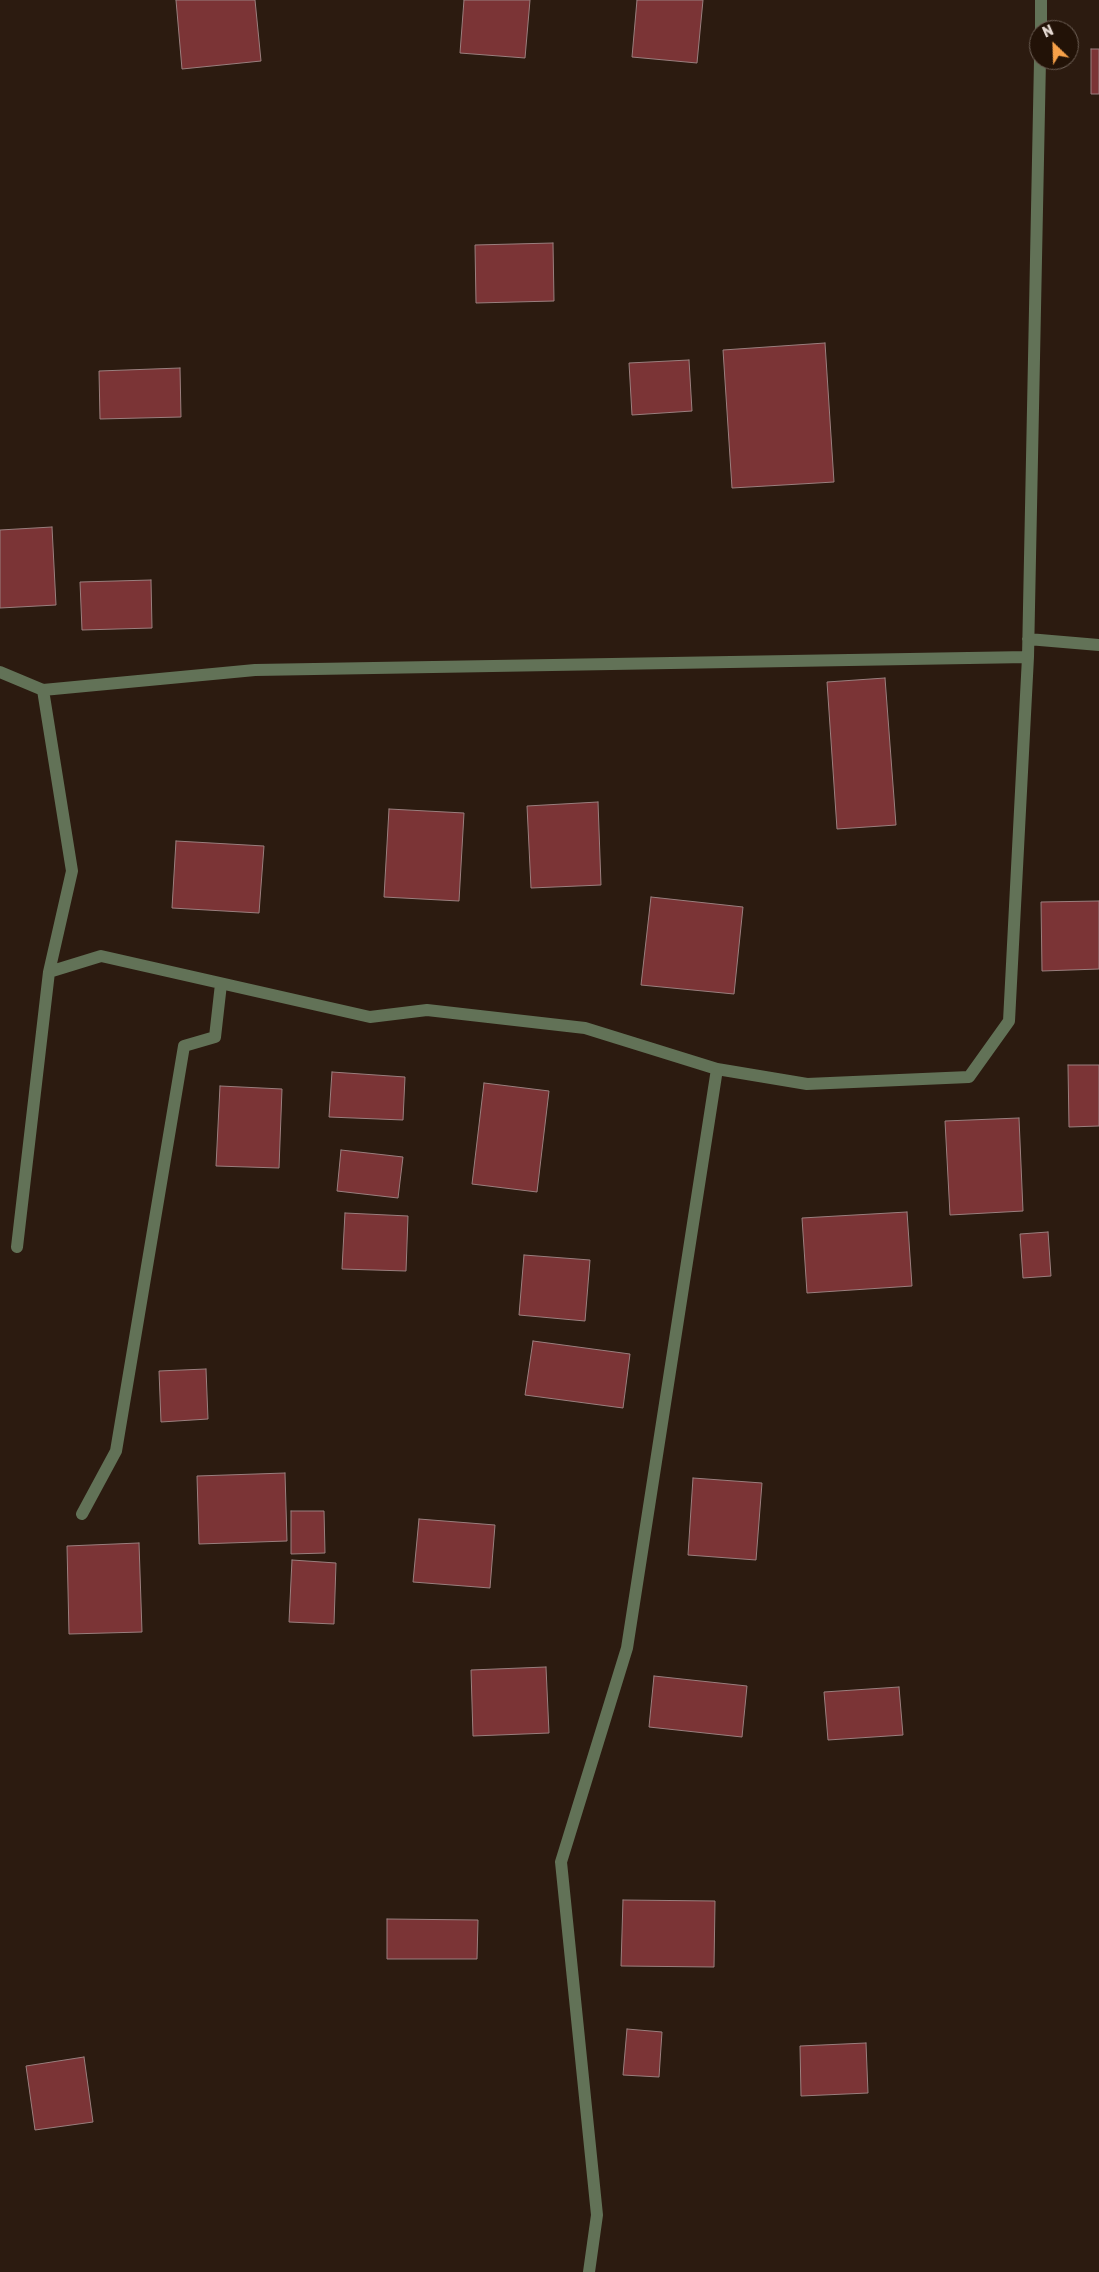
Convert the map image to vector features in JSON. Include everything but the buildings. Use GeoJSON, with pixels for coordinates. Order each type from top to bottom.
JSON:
{"type":"FeatureCollection","features":[{"type":"Feature","properties":{"kind":"street"},"geometry":{"type":"LineString","coordinates":[[1041,0],[1041,20]]}},
{"type":"Feature","properties":{"kind":"street"},"geometry":{"type":"LineString","coordinates":[[49,972],[101,956],[370,1017],[426,1010],[585,1028],[717,1069],[807,1084],[969,1077],[1009,1021],[1028,657],[1040,70]]}},
{"type":"Feature","properties":{"kind":"street"},"geometry":{"type":"LineString","coordinates":[[1028,640],[1099,645]]}},
{"type":"Feature","properties":{"kind":"street"},"geometry":{"type":"LineString","coordinates":[[0,672],[43,690],[254,670],[1028,657]]}},
{"type":"Feature","properties":{"kind":"street"},"geometry":{"type":"LineString","coordinates":[[17,1247],[49,972],[72,871],[43,690]]}},
{"type":"Feature","properties":{"kind":"street"},"geometry":{"type":"LineString","coordinates":[[82,1514],[116,1451],[184,1046],[215,1038],[221,984]]}},
{"type":"Feature","properties":{"kind":"street"},"geometry":{"type":"LineString","coordinates":[[589,2272],[597,2215],[561,1862],[627,1648],[717,1069]]}}]}
